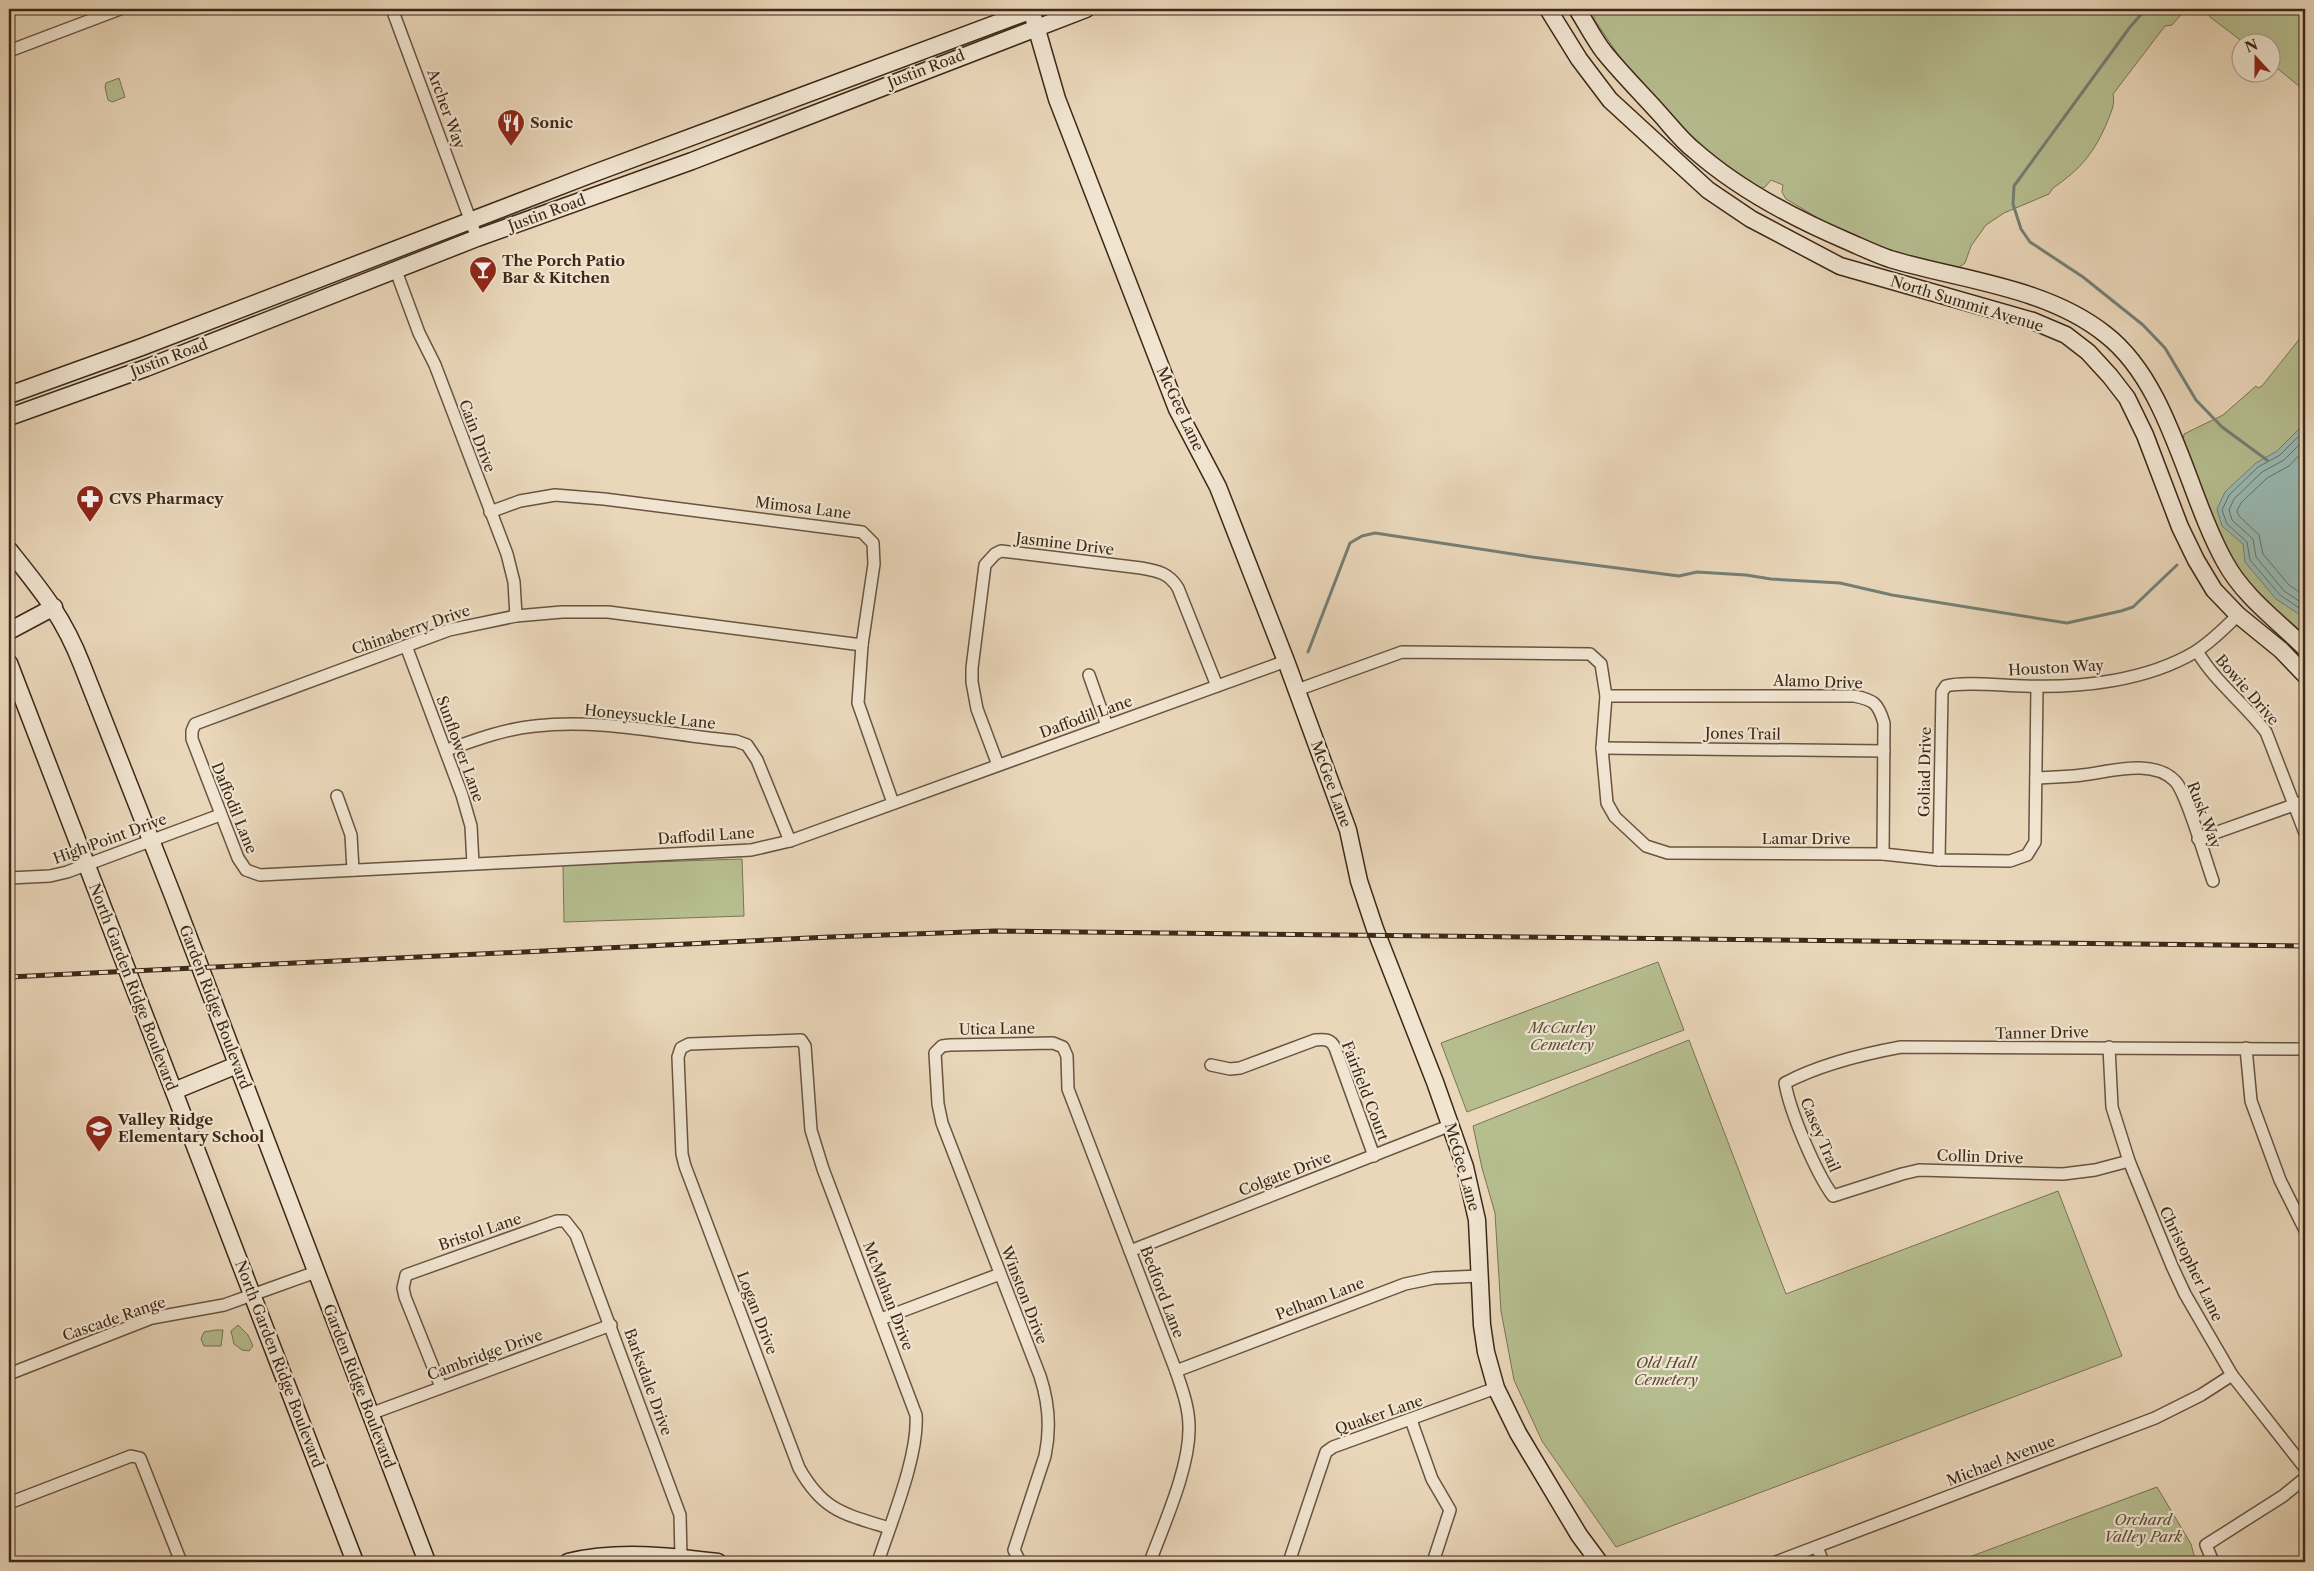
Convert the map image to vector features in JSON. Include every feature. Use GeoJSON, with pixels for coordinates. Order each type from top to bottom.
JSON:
{"type":"FeatureCollection","features":[{"type":"Feature","properties":{"kind":"main road","name":"Justin Road"},"geometry":{"type":"LineString","coordinates":[[9,395],[139,348],[1032,9]]}},
{"type":"Feature","properties":{"kind":"main road","name":"McGee Lane"},"geometry":{"type":"LineString","coordinates":[[1032,9],[1057,99],[1177,409],[1218,488],[1297,690],[1348,830],[1359,880],[1375,929],[1451,1125],[1472,1194],[1479,1242],[1482,1326],[1486,1352],[1496,1388],[1518,1433],[1579,1535],[1599,1562]]}},
{"type":"Feature","properties":{"kind":"main road","name":"Justin Road"},"geometry":{"type":"LineString","coordinates":[[9,417],[318,302],[477,238],[692,161],[1086,9]]}},
{"type":"Feature","properties":{"kind":"main road"},"geometry":{"type":"LineString","coordinates":[[1551,15],[1569,9]]}},
{"type":"Feature","properties":{"kind":"main road","name":"North Summit Avenue"},"geometry":{"type":"LineString","coordinates":[[1577,9],[1604,51],[1692,149],[1727,176],[1766,200],[1820,230],[1887,258],[2041,299],[2069,310],[2106,334],[2132,360],[2150,388],[2171,434],[2209,533],[2227,566],[2252,598],[2305,648]]}},
{"type":"Feature","properties":{"kind":"main road","name":"North Summit Avenue"},"geometry":{"type":"LineString","coordinates":[[1551,15],[1610,100],[1708,190],[1751,219],[1840,266],[2033,321],[2066,335],[2088,352],[2115,381],[2127,398],[2148,443],[2180,527],[2196,560],[2214,590],[2238,615],[2281,650],[2305,675]]}},
{"type":"Feature","properties":{"kind":"main road"},"geometry":{"type":"LineString","coordinates":[[768,108],[775,128]]}},
{"type":"Feature","properties":{"kind":"main road"},"geometry":{"type":"LineString","coordinates":[[1751,219],[1766,200]]}},
{"type":"Feature","properties":{"kind":"main road"},"geometry":{"type":"LineString","coordinates":[[1964,302],[1971,280]]}},
{"type":"Feature","properties":{"kind":"main road"},"geometry":{"type":"LineString","coordinates":[[310,282],[318,302]]}},
{"type":"Feature","properties":{"kind":"main road"},"geometry":{"type":"LineString","coordinates":[[139,348],[149,366]]}},
{"type":"Feature","properties":{"kind":"main road"},"geometry":{"type":"LineString","coordinates":[[2148,443],[2171,434]]}},
{"type":"Feature","properties":{"kind":"main road","name":"Garden Ridge Boulevard"},"geometry":{"type":"LineString","coordinates":[[9,550],[54,607],[74,643],[426,1562]]}},
{"type":"Feature","properties":{"kind":"main road"},"geometry":{"type":"LineString","coordinates":[[2238,615],[2252,598]]}},
{"type":"Feature","properties":{"kind":"main road"},"geometry":{"type":"LineString","coordinates":[[9,631],[54,607]]}},
{"type":"Feature","properties":{"kind":"main road","name":"North Garden Ridge Boulevard"},"geometry":{"type":"LineString","coordinates":[[9,663],[355,1562]]}},
{"type":"Feature","properties":{"kind":"main road"},"geometry":{"type":"LineString","coordinates":[[174,1091],[237,1065]]}},
{"type":"Feature","properties":{"kind":"main road"},"geometry":{"type":"LineString","coordinates":[[568,1562],[631,1555],[651,1559],[681,1558],[718,1562]]}},
{"type":"Feature","properties":{"kind":"street"},"geometry":{"type":"LineString","coordinates":[[9,51],[106,11],[120,9]]}},
{"type":"Feature","properties":{"kind":"street","name":"Archer Way"},"geometry":{"type":"LineString","coordinates":[[392,9],[477,238]]}},
{"type":"Feature","properties":{"kind":"street","name":"Cain Drive"},"geometry":{"type":"LineString","coordinates":[[396,271],[419,333],[435,365],[507,554],[514,582],[516,616]]}},
{"type":"Feature","properties":{"kind":"street","name":"Mimosa Lane"},"geometry":{"type":"LineString","coordinates":[[490,512],[520,501],[556,495],[862,532],[873,543],[874,564],[862,645],[858,703],[871,746],[894,803]]}},
{"type":"Feature","properties":{"kind":"street","name":"Jasmine Drive"},"geometry":{"type":"LineString","coordinates":[[998,765],[977,708],[972,682],[972,668],[985,565],[995,554],[1001,552],[1141,568],[1161,572],[1169,576],[1178,588],[1217,686]]}},
{"type":"Feature","properties":{"kind":"street","name":"Chinaberry Drive"},"geometry":{"type":"LineString","coordinates":[[192,731],[195,724],[449,630],[516,616],[562,612],[608,612],[862,645]]}},
{"type":"Feature","properties":{"kind":"street","name":"Houston Way"},"geometry":{"type":"LineString","coordinates":[[1946,686],[1952,684],[2037,687],[2070,686],[2110,681],[2150,671],[2197,651],[2238,615]]}},
{"type":"Feature","properties":{"kind":"street","name":"Sunflower Lane"},"geometry":{"type":"LineString","coordinates":[[406,646],[447,750],[470,826],[473,864]]}},
{"type":"Feature","properties":{"kind":"street","name":"Bowie Drive"},"geometry":{"type":"LineString","coordinates":[[2197,651],[2209,670],[2266,732],[2300,803],[2305,833]]}},
{"type":"Feature","properties":{"kind":"street","name":"Lamar Drive"},"geometry":{"type":"LineString","coordinates":[[1297,690],[1402,652],[1590,654],[1601,664],[1606,696],[1602,748],[1607,803],[1615,817],[1646,846],[1668,853],[1883,854],[1939,860],[2010,861],[2028,855],[2035,842],[2037,687]]}},
{"type":"Feature","properties":{"kind":"street","name":"Daffodil Lane"},"geometry":{"type":"LineString","coordinates":[[192,731],[192,740],[220,815],[242,866],[250,873],[260,875],[751,850],[790,841],[1286,661]]}},
{"type":"Feature","properties":{"kind":"street"},"geometry":{"type":"LineString","coordinates":[[1088,675],[1107,726]]}},
{"type":"Feature","properties":{"kind":"street","name":"Goliad Drive"},"geometry":{"type":"LineString","coordinates":[[1939,860],[1942,692],[1946,686]]}},
{"type":"Feature","properties":{"kind":"street","name":"Alamo Drive"},"geometry":{"type":"LineString","coordinates":[[1606,696],[1854,696],[1870,699],[1880,709],[1884,723],[1883,854]]}},
{"type":"Feature","properties":{"kind":"street","name":"Honeysuckle Lane"},"geometry":{"type":"LineString","coordinates":[[447,750],[512,729],[566,724],[614,726],[736,741],[747,745],[753,752],[790,841]]}},
{"type":"Feature","properties":{"kind":"street","name":"Jones Trail"},"geometry":{"type":"LineString","coordinates":[[1602,748],[1884,751]]}},
{"type":"Feature","properties":{"kind":"street","name":"Rusk Way"},"geometry":{"type":"LineString","coordinates":[[2036,778],[2138,768],[2157,771],[2175,781],[2185,802],[2213,881]]}},
{"type":"Feature","properties":{"kind":"street"},"geometry":{"type":"LineString","coordinates":[[337,796],[351,835],[353,870]]}},
{"type":"Feature","properties":{"kind":"street"},"geometry":{"type":"LineString","coordinates":[[2198,839],[2300,803]]}},
{"type":"Feature","properties":{"kind":"street","name":"High Point Drive"},"geometry":{"type":"LineString","coordinates":[[9,878],[50,876],[220,815]]}},
{"type":"Feature","properties":{"kind":"street","name":"Fairfield Court"},"geometry":{"type":"LineString","coordinates":[[1211,1065],[1230,1070],[1240,1068],[1315,1040],[1325,1039],[1329,1041],[1335,1048],[1374,1156]]}},
{"type":"Feature","properties":{"kind":"street","name":"McMahan Drive"},"geometry":{"type":"LineString","coordinates":[[678,1057],[681,1048],[689,1044],[801,1040],[807,1053],[811,1130],[823,1170],[916,1415],[916,1441],[878,1562]]}},
{"type":"Feature","properties":{"kind":"street","name":"Utica Lane"},"geometry":{"type":"LineString","coordinates":[[942,1046],[1052,1043]]}},
{"type":"Feature","properties":{"kind":"street","name":"Bedford Lane"},"geometry":{"type":"LineString","coordinates":[[1052,1043],[1063,1048],[1067,1056],[1068,1089],[1176,1371],[1187,1407],[1190,1425],[1180,1477],[1150,1562]]}},
{"type":"Feature","properties":{"kind":"street","name":"Winston Drive"},"geometry":{"type":"LineString","coordinates":[[942,1046],[935,1053],[938,1104],[942,1123],[1040,1376],[1048,1408],[1048,1442],[1014,1550],[1018,1560]]}},
{"type":"Feature","properties":{"kind":"street","name":"Tanner Drive"},"geometry":{"type":"LineString","coordinates":[[1785,1083],[1803,1074],[1871,1052],[1901,1048],[2109,1047],[2305,1049]]}},
{"type":"Feature","properties":{"kind":"street","name":"Christopher Lane"},"geometry":{"type":"LineString","coordinates":[[2109,1047],[2112,1107],[2129,1161],[2172,1266],[2232,1375],[2305,1468]]}},
{"type":"Feature","properties":{"kind":"street"},"geometry":{"type":"LineString","coordinates":[[2246,1048],[2251,1101],[2280,1180],[2305,1230]]}},
{"type":"Feature","properties":{"kind":"street","name":"Logan Drive"},"geometry":{"type":"LineString","coordinates":[[678,1057],[682,1154],[685,1166],[799,1468],[809,1486],[832,1508],[846,1515],[889,1528]]}},
{"type":"Feature","properties":{"kind":"street","name":"Casey Trail"},"geometry":{"type":"LineString","coordinates":[[1785,1083],[1788,1098],[1810,1152],[1824,1184],[1833,1196]]}},
{"type":"Feature","properties":{"kind":"street","name":"Colgate Drive"},"geometry":{"type":"LineString","coordinates":[[1130,1250],[1451,1125]]}},
{"type":"Feature","properties":{"kind":"street","name":"Collin Drive"},"geometry":{"type":"LineString","coordinates":[[1833,1196],[1918,1170],[2063,1174],[2095,1170],[2129,1161]]}},
{"type":"Feature","properties":{"kind":"street","name":"Bristol Lane"},"geometry":{"type":"LineString","coordinates":[[440,1387],[405,1297],[403,1288],[405,1277],[421,1268],[557,1221],[562,1220],[567,1223]]}},
{"type":"Feature","properties":{"kind":"street","name":"Barksdale Drive"},"geometry":{"type":"LineString","coordinates":[[567,1223],[576,1235],[611,1325],[680,1515],[681,1558]]}},
{"type":"Feature","properties":{"kind":"street","name":"Cascade Range"},"geometry":{"type":"LineString","coordinates":[[9,1374],[152,1318],[224,1305],[316,1272]]}},
{"type":"Feature","properties":{"kind":"street"},"geometry":{"type":"LineString","coordinates":[[881,1319],[1000,1274]]}},
{"type":"Feature","properties":{"kind":"street","name":"Pelham Lane"},"geometry":{"type":"LineString","coordinates":[[1176,1371],[1405,1284],[1434,1278],[1480,1276]]}},
{"type":"Feature","properties":{"kind":"street","name":"Cambridge Drive"},"geometry":{"type":"LineString","coordinates":[[370,1414],[611,1325]]}},
{"type":"Feature","properties":{"kind":"street","name":"Michael Avenue"},"geometry":{"type":"LineString","coordinates":[[1776,1562],[2155,1418],[2201,1395],[2232,1375]]}},
{"type":"Feature","properties":{"kind":"street","name":"Quaker Lane"},"geometry":{"type":"LineString","coordinates":[[1289,1562],[1326,1452],[1333,1447],[1496,1388]]}},
{"type":"Feature","properties":{"kind":"street"},"geometry":{"type":"LineString","coordinates":[[1410,1420],[1432,1479],[1450,1510],[1433,1562]]}},
{"type":"Feature","properties":{"kind":"street"},"geometry":{"type":"LineString","coordinates":[[9,1504],[130,1456],[140,1458],[181,1562]]}},
{"type":"Feature","properties":{"kind":"street"},"geometry":{"type":"LineString","coordinates":[[2212,1562],[2206,1545],[2283,1496],[2305,1478]]}},
{"type":"Feature","properties":{"kind":"street"},"geometry":{"type":"LineString","coordinates":[[1818,1546],[1823,1562]]}},
{"type":"Feature","properties":{"kind":"green space"},"geometry":{"type":"Polygon","coordinates":[[[1594,9],[2186,9],[2172,25],[2165,26],[2113,94],[2112,110],[2108,120],[2092,151],[2079,167],[2053,188],[2049,194],[2004,213],[1986,225],[1971,246],[1965,263],[1955,270],[1887,252],[1838,230],[1786,199],[1782,192],[1783,185],[1771,180],[1765,187],[1757,190],[1683,133],[1627,68],[1594,19],[1594,9]]]}},
{"type":"Feature","properties":{"kind":"green space"},"geometry":{"type":"Polygon","coordinates":[[[2207,9],[2305,9],[2305,91],[2282,72],[2282,32],[2232,32],[2232,34],[2210,17],[2207,9]]]}},
{"type":"Feature","properties":{"kind":"green space"},"geometry":{"type":"Polygon","coordinates":[[[119,78],[125,97],[112,102],[108,100],[106,83],[119,78]]]}},
{"type":"Feature","properties":{"kind":"green space"},"geometry":{"type":"Polygon","coordinates":[[[2305,332],[2305,636],[2250,588],[2231,563],[2183,442],[2184,434],[2223,415],[2256,386],[2258,388],[2262,386],[2305,332]]]}},
{"type":"Feature","properties":{"kind":"green space"},"geometry":{"type":"Polygon","coordinates":[[[742,859],[744,916],[564,922],[563,865],[742,859]]]}},
{"type":"Feature","properties":{"kind":"green space","name":"McCurley Cemetery"},"geometry":{"type":"Polygon","coordinates":[[[1658,962],[1684,1030],[1467,1112],[1441,1043],[1658,962]]]}},
{"type":"Feature","properties":{"kind":"green space","name":"Old Hall Cemetery"},"geometry":{"type":"Polygon","coordinates":[[[1689,1040],[1786,1294],[2058,1191],[2122,1356],[1616,1547],[1542,1441],[1514,1380],[1501,1311],[1495,1213],[1482,1168],[1473,1126],[1689,1040]]]}},
{"type":"Feature","properties":{"kind":"green space"},"geometry":{"type":"Polygon","coordinates":[[[238,1325],[248,1335],[253,1346],[249,1351],[242,1350],[234,1344],[231,1331],[238,1325]]]}},
{"type":"Feature","properties":{"kind":"green space"},"geometry":{"type":"Polygon","coordinates":[[[223,1330],[221,1346],[204,1346],[201,1339],[204,1332],[223,1330]]]}},
{"type":"Feature","properties":{"kind":"green space","name":"Orchard Valley Park"},"geometry":{"type":"Polygon","coordinates":[[[2157,1487],[2191,1544],[2196,1562],[1956,1562],[2157,1487]]]}},
{"type":"Feature","properties":{"kind":"water"},"geometry":{"type":"Polygon","coordinates":[[[2305,423],[2305,618],[2276,599],[2245,562],[2243,544],[2222,526],[2217,509],[2225,492],[2256,463],[2277,451],[2305,423]]]}},
{"type":"Feature","properties":{"kind":"waterway"},"geometry":{"type":"LineString","coordinates":[[2146,9],[2130,27],[2014,186],[2013,204],[2021,229],[2030,242],[2083,277],[2143,325],[2165,348],[2196,400],[2222,427],[2267,460]]}},
{"type":"Feature","properties":{"kind":"waterway"},"geometry":{"type":"LineString","coordinates":[[1308,652],[1350,543],[1362,536],[1375,533],[1532,557],[1679,576],[1697,572],[1840,583],[1892,595],[2067,623],[2133,607],[2177,565]]}},
{"type":"Feature","properties":{"kind":"railway"},"geometry":{"type":"LineString","coordinates":[[9,977],[830,937],[995,931],[2305,946]]}},
{"type":"Feature","properties":{"kind":"place","name":"Sonic"},"geometry":{"type":"Point","coordinates":[511,147]}},
{"type":"Feature","properties":{"kind":"place","name":"The Porch Patio Bar & Kitchen"},"geometry":{"type":"Point","coordinates":[483,294]}},
{"type":"Feature","properties":{"kind":"place","name":"CVS Pharmacy"},"geometry":{"type":"Point","coordinates":[90,523]}},
{"type":"Feature","properties":{"kind":"place","name":"Valley Ridge Elementary School"},"geometry":{"type":"Point","coordinates":[99,1153]}}]}
